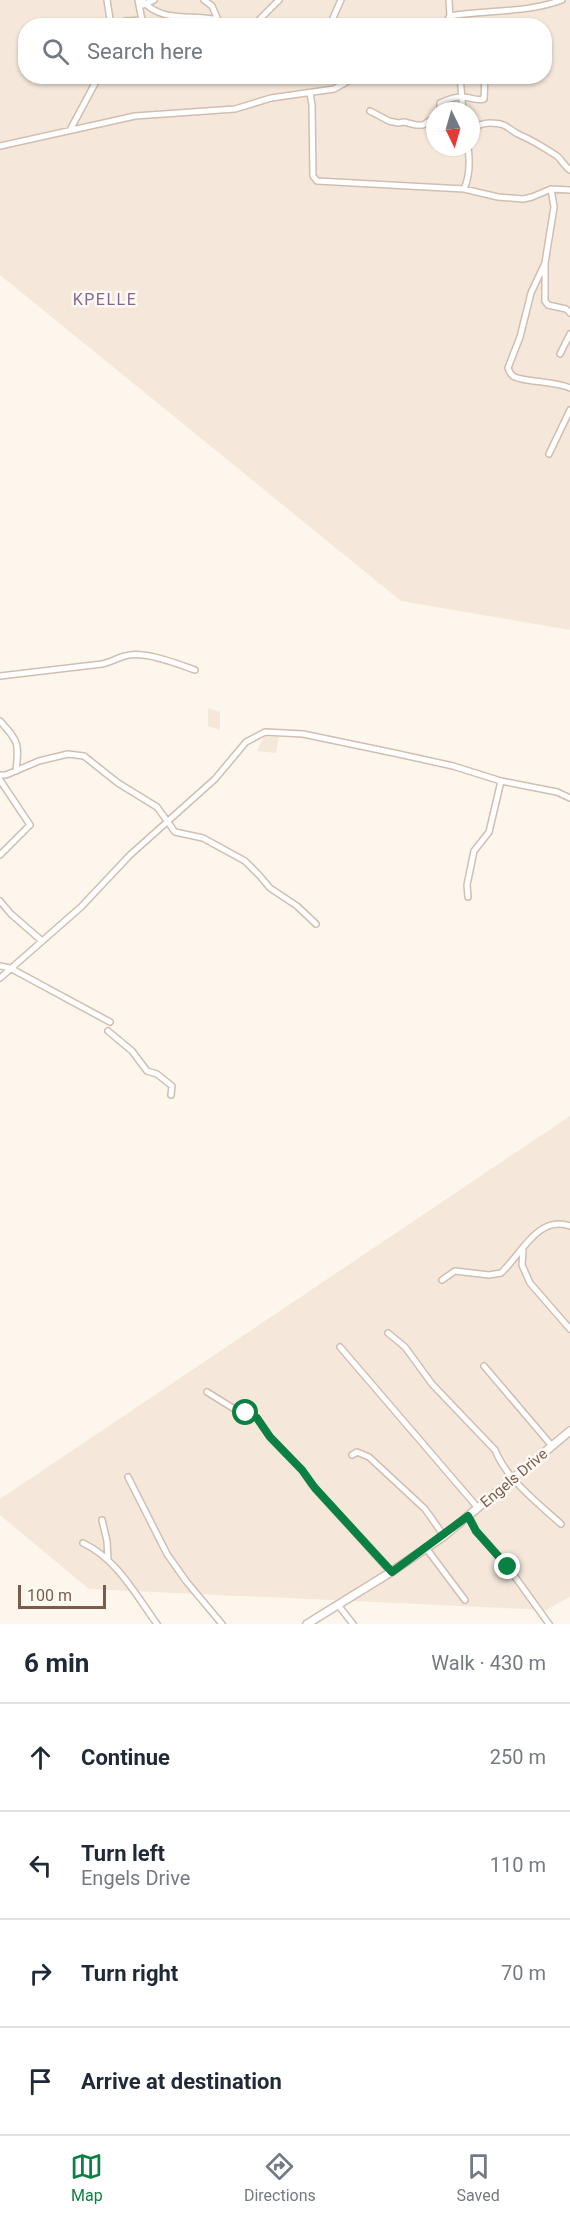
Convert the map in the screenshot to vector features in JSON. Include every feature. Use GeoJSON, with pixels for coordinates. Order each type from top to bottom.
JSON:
{"type":"FeatureCollection","features":[{"type":"Feature","properties":{"kind":"street"},"geometry":{"type":"LineString","coordinates":[[107,0],[110,18]]}},
{"type":"Feature","properties":{"kind":"street"},"geometry":{"type":"LineString","coordinates":[[141,3],[154,0]]}},
{"type":"Feature","properties":{"kind":"street"},"geometry":{"type":"LineString","coordinates":[[204,0],[212,6],[217,18]]}},
{"type":"Feature","properties":{"kind":"street"},"geometry":{"type":"LineString","coordinates":[[261,18],[279,0]]}},
{"type":"Feature","properties":{"kind":"street"},"geometry":{"type":"LineString","coordinates":[[333,18],[341,0]]}},
{"type":"Feature","properties":{"kind":"street"},"geometry":{"type":"LineString","coordinates":[[448,0],[450,16],[562,0]]}},
{"type":"Feature","properties":{"kind":"street"},"geometry":{"type":"LineString","coordinates":[[141,3],[154,12],[169,17],[195,18]]}},
{"type":"Feature","properties":{"kind":"street"},"geometry":{"type":"LineString","coordinates":[[141,3],[142,18]]}},
{"type":"Feature","properties":{"kind":"street"},"geometry":{"type":"LineString","coordinates":[[70,130],[95,84]]}},
{"type":"Feature","properties":{"kind":"street"},"geometry":{"type":"LineString","coordinates":[[0,147],[135,116],[236,109],[271,98],[310,93],[342,84]]}},
{"type":"Feature","properties":{"kind":"street"},"geometry":{"type":"LineString","coordinates":[[461,84],[463,102]]}},
{"type":"Feature","properties":{"kind":"street"},"geometry":{"type":"LineString","coordinates":[[443,102],[463,96],[476,101],[484,99],[485,84]]}},
{"type":"Feature","properties":{"kind":"street"},"geometry":{"type":"LineString","coordinates":[[310,93],[313,176],[317,181],[464,189],[498,197],[523,198],[532,197],[550,189],[570,190]]}},
{"type":"Feature","properties":{"kind":"street"},"geometry":{"type":"LineString","coordinates":[[370,111],[398,123],[416,125],[426,123]]}},
{"type":"Feature","properties":{"kind":"street"},"geometry":{"type":"LineString","coordinates":[[480,125],[503,124],[519,135],[540,143],[550,154],[558,156],[570,170]]}},
{"type":"Feature","properties":{"kind":"street"},"geometry":{"type":"LineString","coordinates":[[464,189],[469,167],[468,156]]}},
{"type":"Feature","properties":{"kind":"street"},"geometry":{"type":"LineString","coordinates":[[550,189],[553,214],[545,263],[545,301],[566,309],[570,314]]}},
{"type":"Feature","properties":{"kind":"street"},"geometry":{"type":"LineString","coordinates":[[545,263],[531,293],[520,337],[508,368],[515,378],[551,382],[570,388]]}},
{"type":"Feature","properties":{"kind":"street"},"geometry":{"type":"LineString","coordinates":[[560,354],[570,334]]}},
{"type":"Feature","properties":{"kind":"street"},"geometry":{"type":"LineString","coordinates":[[549,454],[570,410]]}},
{"type":"Feature","properties":{"kind":"street"},"geometry":{"type":"LineString","coordinates":[[0,676],[102,664],[126,655],[159,658],[195,670]]}},
{"type":"Feature","properties":{"kind":"street"},"geometry":{"type":"LineString","coordinates":[[0,721],[13,735],[19,747],[16,771]]}},
{"type":"Feature","properties":{"kind":"street"},"geometry":{"type":"LineString","coordinates":[[0,978],[81,907],[130,855],[215,779],[246,742],[265,732],[303,734],[394,753],[453,766],[501,781],[557,792],[570,798]]}},
{"type":"Feature","properties":{"kind":"street"},"geometry":{"type":"LineString","coordinates":[[0,775],[6,775],[39,761],[68,754],[84,756],[117,783],[157,807],[175,832],[203,838],[245,861],[270,888],[297,906],[316,924]]}},
{"type":"Feature","properties":{"kind":"street"},"geometry":{"type":"LineString","coordinates":[[0,780],[30,825],[0,855]]}},
{"type":"Feature","properties":{"kind":"street"},"geometry":{"type":"LineString","coordinates":[[468,897],[467,885],[474,851],[489,832],[501,781]]}},
{"type":"Feature","properties":{"kind":"street"},"geometry":{"type":"LineString","coordinates":[[0,900],[11,914],[42,941]]}},
{"type":"Feature","properties":{"kind":"street"},"geometry":{"type":"LineString","coordinates":[[0,966],[10,968],[110,1022]]}},
{"type":"Feature","properties":{"kind":"street"},"geometry":{"type":"LineString","coordinates":[[108,1031],[132,1051],[147,1071],[157,1074],[172,1086],[171,1095]]}},
{"type":"Feature","properties":{"kind":"street"},"geometry":{"type":"LineString","coordinates":[[442,1280],[455,1271],[489,1275],[501,1273],[530,1238],[545,1228],[561,1224],[570,1226]]}},
{"type":"Feature","properties":{"kind":"street"},"geometry":{"type":"LineString","coordinates":[[523,1248],[522,1265],[530,1283],[570,1329]]}},
{"type":"Feature","properties":{"kind":"street"},"geometry":{"type":"LineString","coordinates":[[388,1333],[405,1347],[432,1384],[495,1450],[513,1478],[561,1524]]}},
{"type":"Feature","properties":{"kind":"street"},"geometry":{"type":"LineString","coordinates":[[340,1347],[478,1508]]}},
{"type":"Feature","properties":{"kind":"street"},"geometry":{"type":"LineString","coordinates":[[484,1366],[552,1446]]}},
{"type":"Feature","properties":{"kind":"street"},"geometry":{"type":"LineString","coordinates":[[207,1392],[237,1410],[257,1418],[270,1437],[392,1572]]}},
{"type":"Feature","properties":{"kind":"street","name":"Engels Drive"},"geometry":{"type":"LineString","coordinates":[[308,1624],[392,1572],[444,1536],[570,1431]]}},
{"type":"Feature","properties":{"kind":"street"},"geometry":{"type":"LineString","coordinates":[[352,1455],[357,1452],[369,1457],[425,1509],[444,1536]]}},
{"type":"Feature","properties":{"kind":"street"},"geometry":{"type":"LineString","coordinates":[[128,1477],[167,1554],[222,1624]]}},
{"type":"Feature","properties":{"kind":"street"},"geometry":{"type":"LineString","coordinates":[[468,1516],[476,1531],[508,1567],[549,1624]]}},
{"type":"Feature","properties":{"kind":"street"},"geometry":{"type":"LineString","coordinates":[[102,1520],[108,1559]]}},
{"type":"Feature","properties":{"kind":"street"},"geometry":{"type":"LineString","coordinates":[[83,1543],[108,1559],[157,1624]]}},
{"type":"Feature","properties":{"kind":"street"},"geometry":{"type":"LineString","coordinates":[[426,1548],[465,1600]]}},
{"type":"Feature","properties":{"kind":"street"},"geometry":{"type":"LineString","coordinates":[[338,1605],[353,1624]]}},
{"type":"Feature","properties":{"kind":"shaded area"},"geometry":{"type":"Polygon","coordinates":[[[0,0],[570,0],[570,630],[401,601],[0,275],[0,0]]]}},
{"type":"Feature","properties":{"kind":"shaded area"},"geometry":{"type":"Polygon","coordinates":[[[208,708],[220,712],[220,730],[208,726],[208,708]]]}},
{"type":"Feature","properties":{"kind":"shaded area"},"geometry":{"type":"Polygon","coordinates":[[[264,736],[279,737],[276,753],[257,751],[264,736]]]}},
{"type":"Feature","properties":{"kind":"shaded area"},"geometry":{"type":"Polygon","coordinates":[[[570,1116],[570,1597],[546,1610],[89,1589],[0,1515],[0,1499],[570,1116]]]}},
{"type":"Feature","properties":{"kind":"district","name":"KPELLE"},"geometry":{"type":"Point","coordinates":[105,299]}},
{"type":"Feature","properties":{"kind":"route"},"geometry":{"type":"LineString","coordinates":[[246,1413],[257,1418],[270,1437],[302,1470],[312,1485],[392,1572],[444,1536],[468,1516],[476,1531],[508,1567]]}}]}
